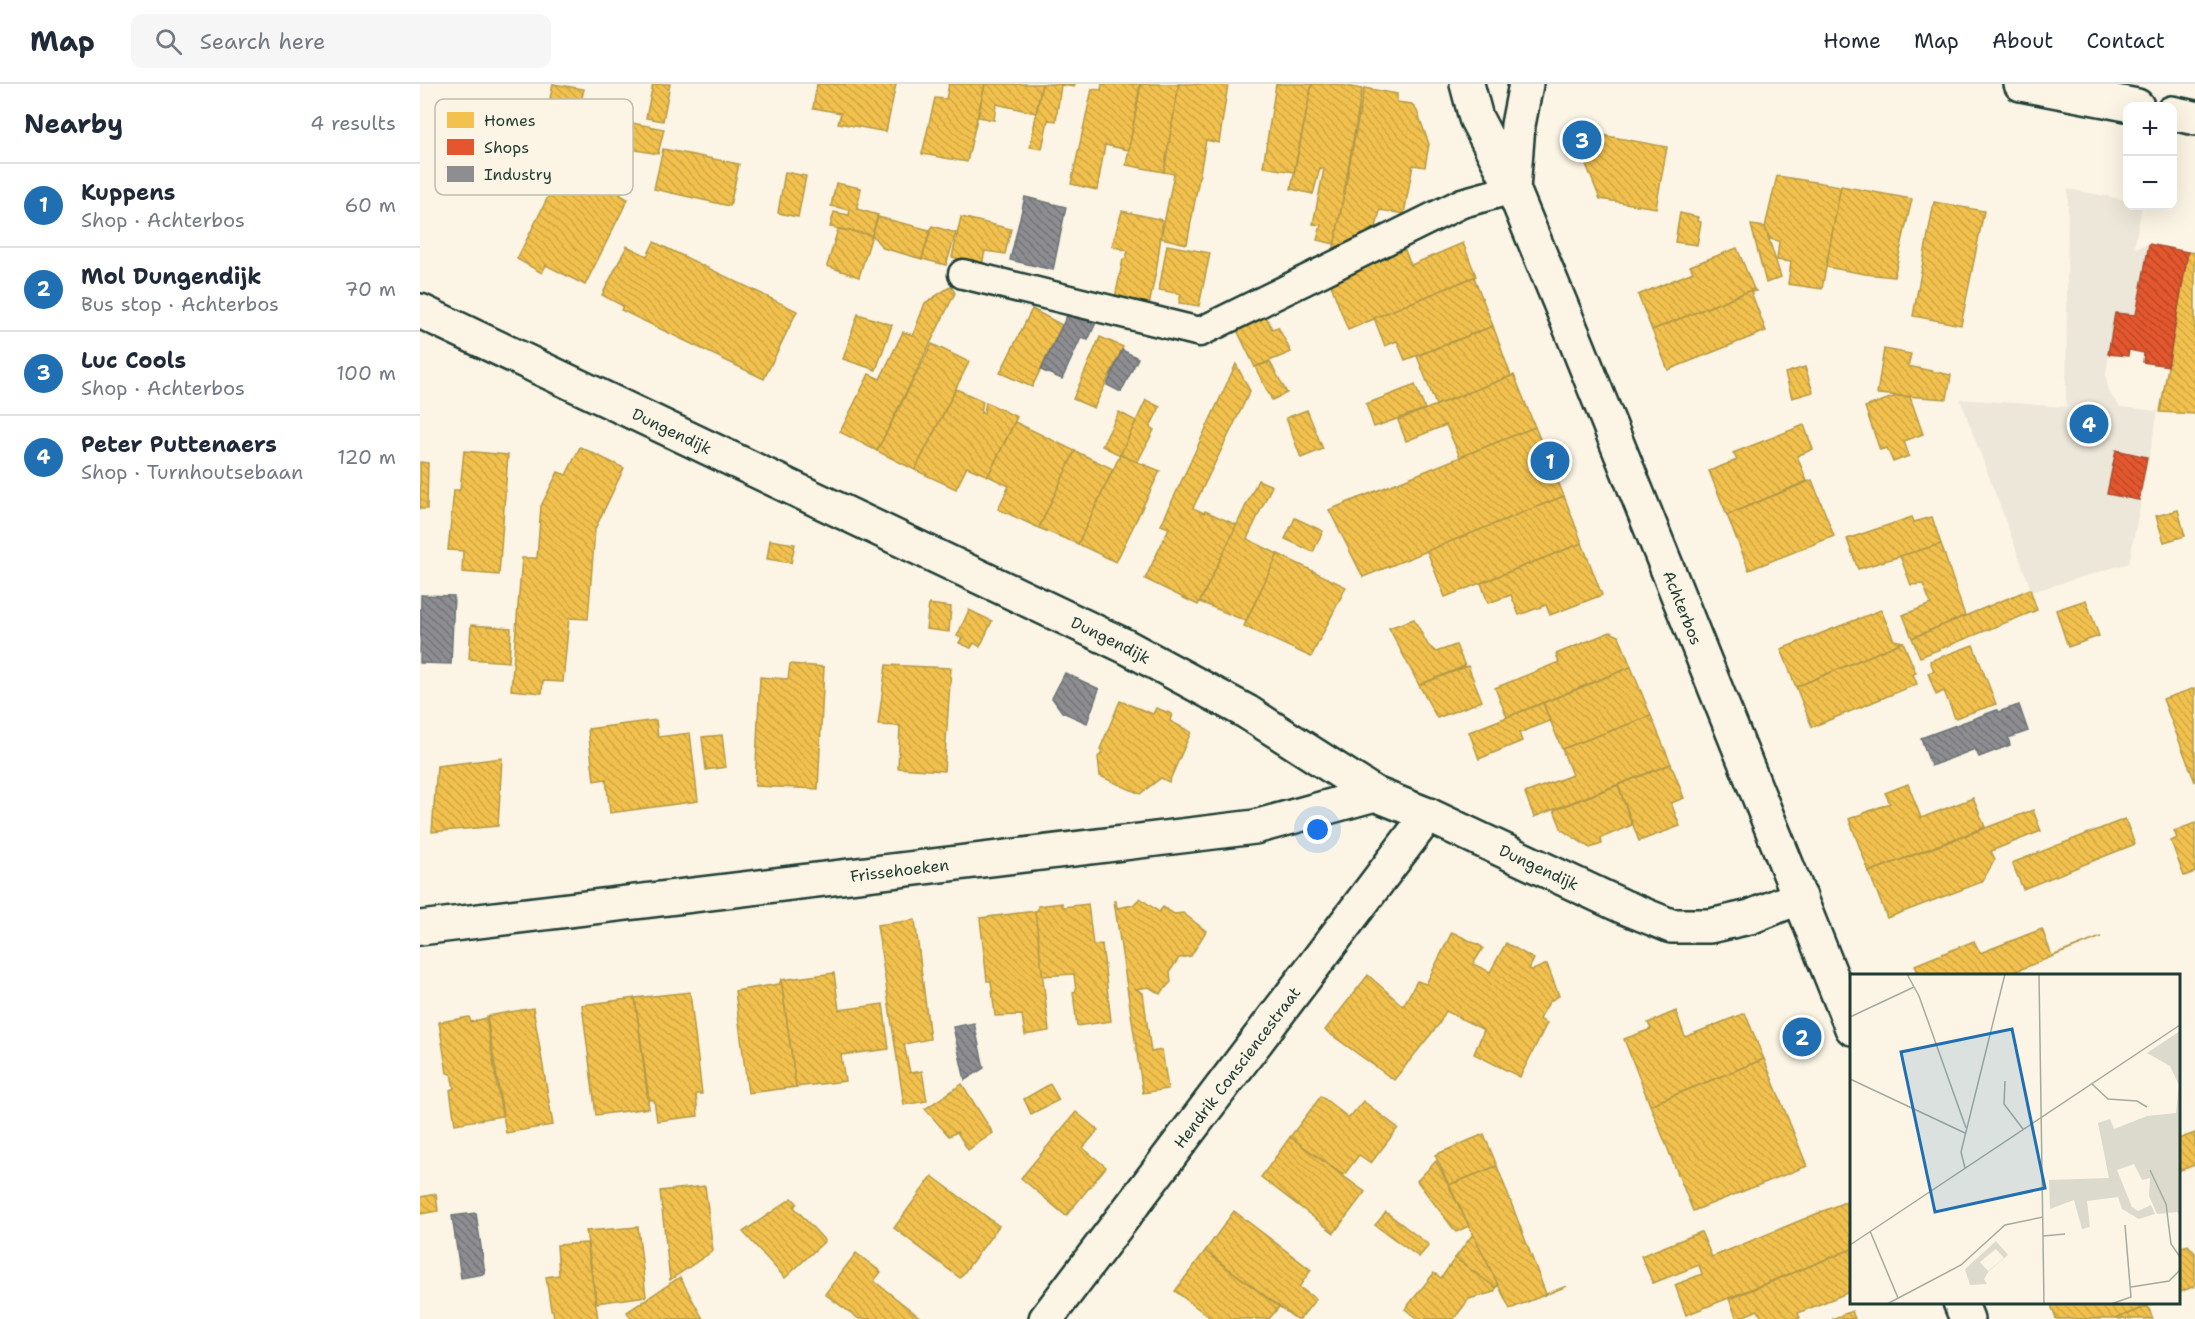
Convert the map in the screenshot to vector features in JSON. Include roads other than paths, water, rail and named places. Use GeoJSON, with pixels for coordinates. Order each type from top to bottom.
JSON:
{"type":"FeatureCollection","features":[{"type":"Feature","properties":{"kind":"street","name":"Achterbos"},"geometry":{"type":"LineString","coordinates":[[1467,84],[1476,118],[1513,189],[1578,344],[1850,1025]]}},
{"type":"Feature","properties":{"kind":"street","name":"Achterbos"},"geometry":{"type":"LineString","coordinates":[[1513,189],[1518,125],[1526,84]]}},
{"type":"Feature","properties":{"kind":"street"},"geometry":{"type":"LineString","coordinates":[[2021,84],[2123,103]]}},
{"type":"Feature","properties":{"kind":"street"},"geometry":{"type":"LineString","coordinates":[[2177,114],[2195,118]]}},
{"type":"Feature","properties":{"kind":"street","name":"Dungendijk"},"geometry":{"type":"LineString","coordinates":[[420,311],[1125,646],[1247,712],[1375,794],[1428,815],[1622,906],[1671,926],[1710,926],[1750,917],[1800,897]]}},
{"type":"Feature","properties":{"kind":"street","name":"Frissehoeken"},"geometry":{"type":"LineString","coordinates":[[420,928],[1255,827],[1375,794]]}},
{"type":"Feature","properties":{"kind":"street","name":"Hendrik Consciencestraat"},"geometry":{"type":"LineString","coordinates":[[1047,1319],[1428,815]]}},
{"type":"Feature","properties":{"kind":"street"},"geometry":{"type":"LineString","coordinates":[[1961,1304],[1967,1319]]}},
{"type":"Feature","properties":{"kind":"lane"},"geometry":{"type":"LineString","coordinates":[[963,274],[1200,332],[1462,203],[1513,189]]}},
{"type":"Feature","properties":{"kind":"place","name":"Luc Cools"},"geometry":{"type":"Point","coordinates":[1582,140]}},
{"type":"Feature","properties":{"kind":"place","name":"Peter Puttenaers"},"geometry":{"type":"Point","coordinates":[2089,424]}},
{"type":"Feature","properties":{"kind":"place","name":"Kuppens"},"geometry":{"type":"Point","coordinates":[1550,461]}},
{"type":"Feature","properties":{"kind":"place","name":"Mol Dungendijk"},"geometry":{"type":"Point","coordinates":[1802,1037]}}]}
